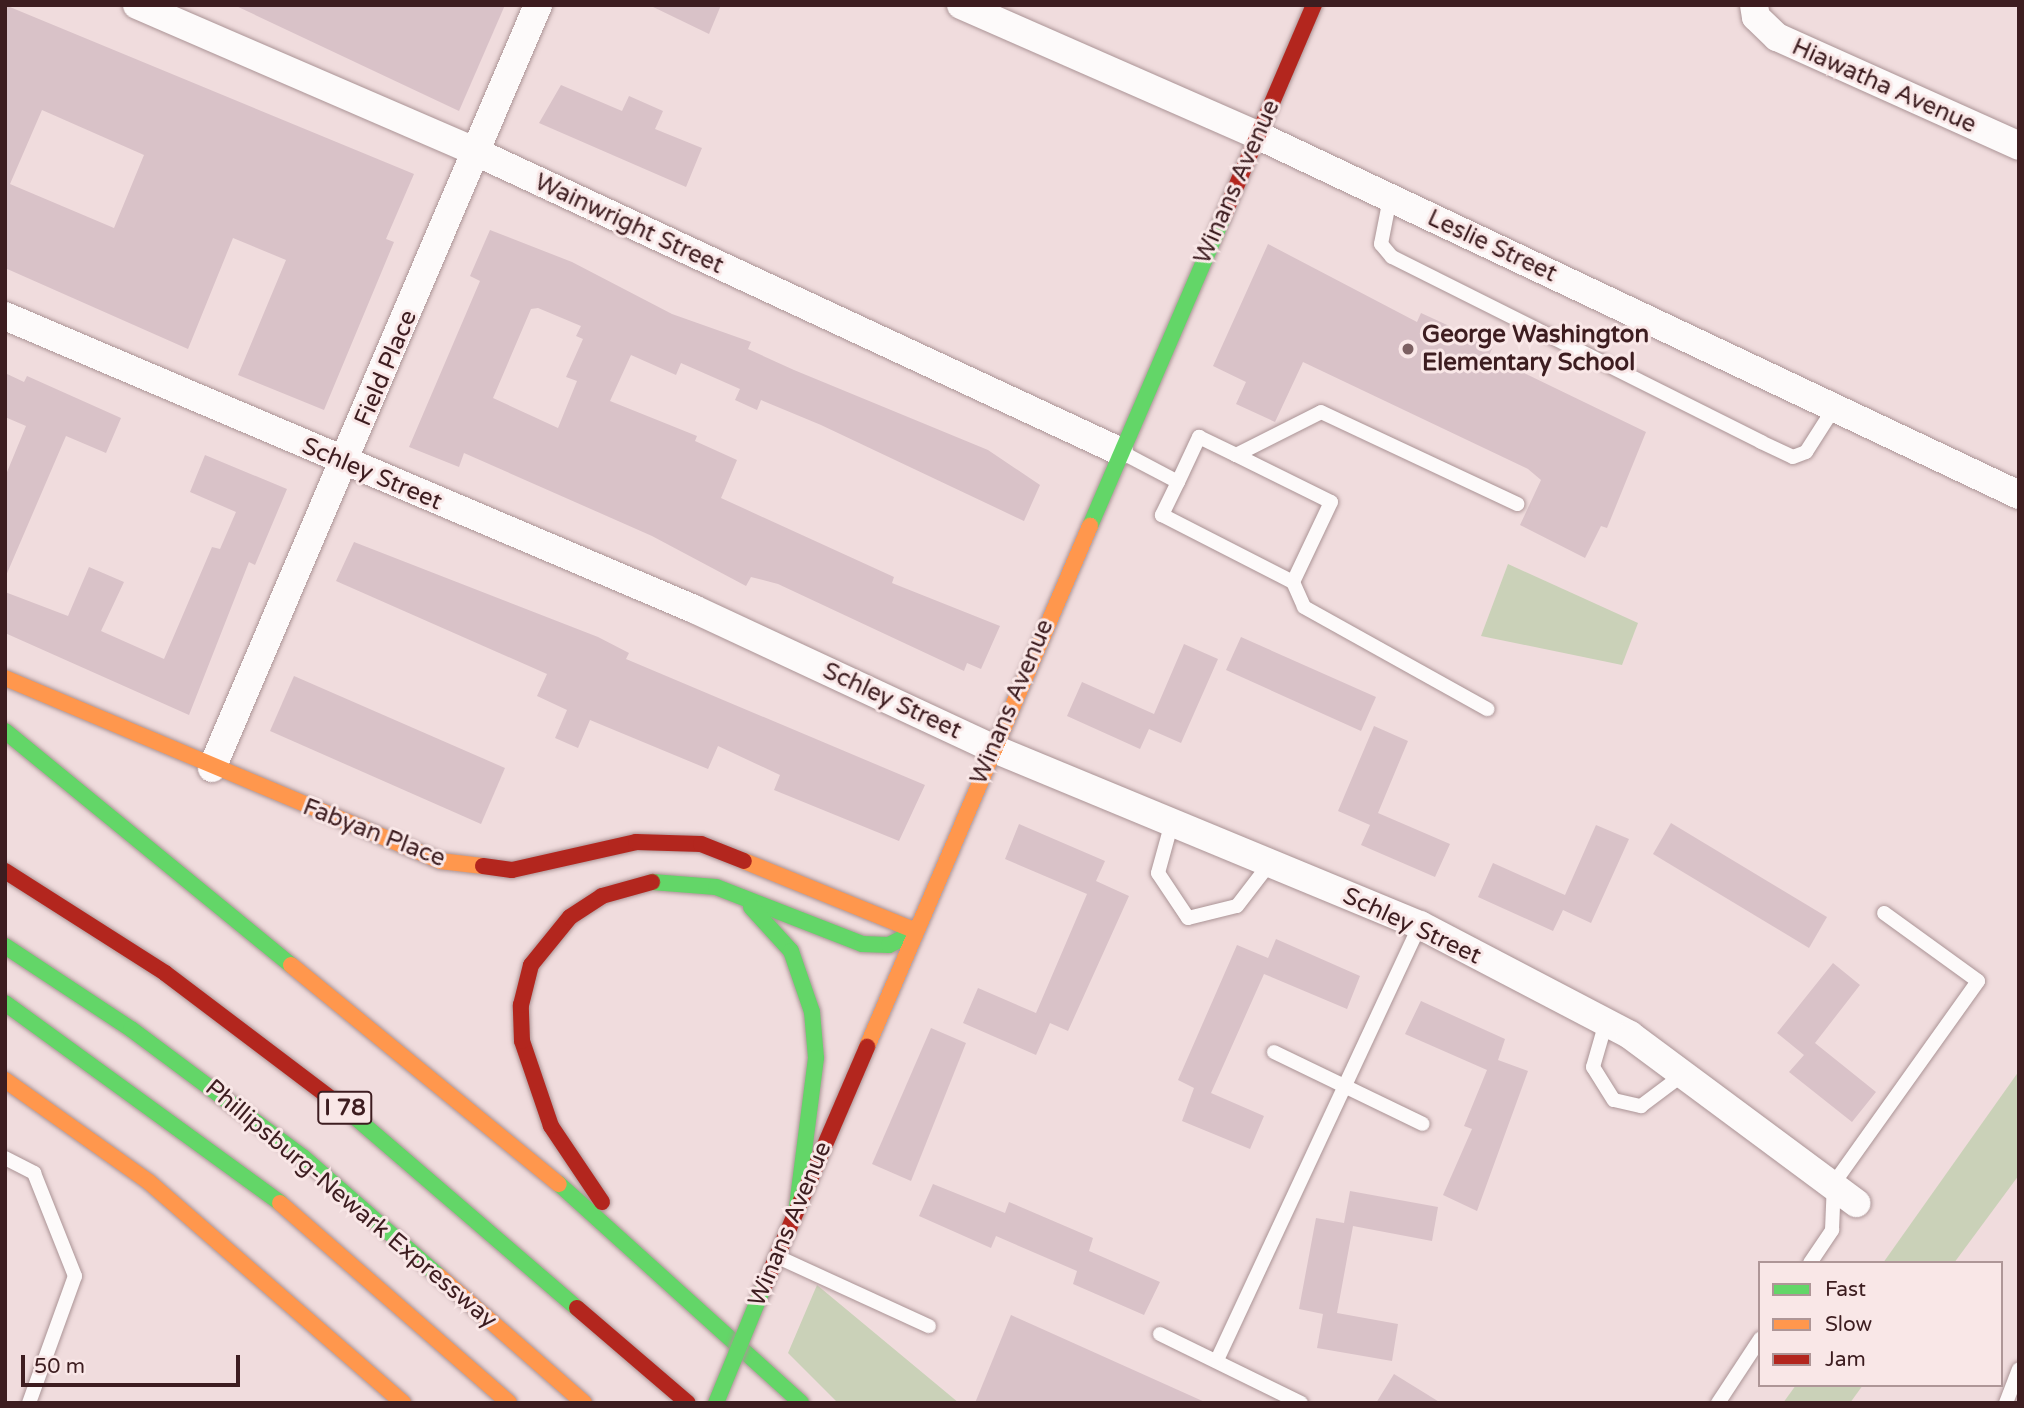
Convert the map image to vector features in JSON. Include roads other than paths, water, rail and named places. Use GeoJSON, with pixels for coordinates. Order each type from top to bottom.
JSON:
{"type":"FeatureCollection","features":[{"type":"Feature","properties":{"kind":"main road","name":"Winans Avenue"},"geometry":{"type":"LineString","coordinates":[[716,1403],[797,1206],[1119,450],[1314,5]]}},
{"type":"Feature","properties":{"kind":"main road","name":"Fabyan Place"},"geometry":{"type":"LineString","coordinates":[[5,678],[212,768],[440,861],[512,870],[636,842],[701,844],[916,931]]}},
{"type":"Feature","properties":{"kind":"main road"},"geometry":{"type":"LineString","coordinates":[[5,731],[645,1260],[801,1403]]}},
{"type":"Feature","properties":{"kind":"main road","name":"I 78"},"geometry":{"type":"LineString","coordinates":[[5,871],[165,973],[336,1101],[688,1403]]}},
{"type":"Feature","properties":{"kind":"main road"},"geometry":{"type":"LineString","coordinates":[[645,1260],[570,1159],[538,1101],[522,1041],[524,984],[555,931],[602,896],[663,879],[716,887],[862,944],[889,945],[916,931]]}},
{"type":"Feature","properties":{"kind":"main road"},"geometry":{"type":"LineString","coordinates":[[716,887],[752,907],[780,934],[812,1013],[815,1070],[797,1206]]}},
{"type":"Feature","properties":{"kind":"main road","name":"Phillipsburg-Newark Expressway"},"geometry":{"type":"LineString","coordinates":[[5,946],[282,1140],[584,1403]]}},
{"type":"Feature","properties":{"kind":"main road","name":"Phillipsburg-Newark Expressway"},"geometry":{"type":"LineString","coordinates":[[5,1003],[267,1192],[509,1403]]}},
{"type":"Feature","properties":{"kind":"main road"},"geometry":{"type":"LineString","coordinates":[[5,1080],[149,1182],[402,1403]]}},
{"type":"Feature","properties":{"kind":"street","name":"Wainwright Street"},"geometry":{"type":"LineString","coordinates":[[136,5],[476,152],[1119,450]]}},
{"type":"Feature","properties":{"kind":"street","name":"Field Place"},"geometry":{"type":"LineString","coordinates":[[212,768],[346,464],[538,5]]}},
{"type":"Feature","properties":{"kind":"street","name":"Leslie Street"},"geometry":{"type":"LineString","coordinates":[[961,5],[1257,135],[2019,495]]}},
{"type":"Feature","properties":{"kind":"street","name":"Hiawatha Avenue"},"geometry":{"type":"LineString","coordinates":[[1755,11],[1777,37],[2019,146]]}},
{"type":"Feature","properties":{"kind":"street","name":"Schley Street"},"geometry":{"type":"LineString","coordinates":[[5,316],[346,464],[694,609],[992,748],[1420,925],[1605,1022],[1685,1072],[1856,1203]]}},
{"type":"Feature","properties":{"kind":"lane"},"geometry":{"type":"LineString","coordinates":[[1390,198],[1381,244],[1392,257],[1761,443],[1793,457],[1806,452],[1834,408]]}},
{"type":"Feature","properties":{"kind":"lane"},"geometry":{"type":"LineString","coordinates":[[1236,455],[1321,412],[1517,503]]}},
{"type":"Feature","properties":{"kind":"lane"},"geometry":{"type":"LineString","coordinates":[[1293,582],[1331,502],[1199,437],[1162,515],[1293,582],[1314,615],[1488,709]]}},
{"type":"Feature","properties":{"kind":"lane"},"geometry":{"type":"LineString","coordinates":[[1119,450],[1178,482]]}},
{"type":"Feature","properties":{"kind":"lane"},"geometry":{"type":"LineString","coordinates":[[1172,822],[1158,873],[1188,918],[1237,906],[1270,863]]}},
{"type":"Feature","properties":{"kind":"lane"},"geometry":{"type":"LineString","coordinates":[[1811,1261],[1832,1230],[1833,1183],[1978,981],[1884,913]]}},
{"type":"Feature","properties":{"kind":"lane"},"geometry":{"type":"LineString","coordinates":[[1217,1360],[1420,925]]}},
{"type":"Feature","properties":{"kind":"lane"},"geometry":{"type":"LineString","coordinates":[[1605,1022],[1593,1067],[1614,1100],[1641,1106],[1685,1072]]}},
{"type":"Feature","properties":{"kind":"lane"},"geometry":{"type":"LineString","coordinates":[[1274,1052],[1423,1124]]}},
{"type":"Feature","properties":{"kind":"lane"},"geometry":{"type":"LineString","coordinates":[[5,1158],[34,1173],[75,1276],[29,1403]]}},
{"type":"Feature","properties":{"kind":"lane"},"geometry":{"type":"LineString","coordinates":[[777,1256],[929,1326]]}},
{"type":"Feature","properties":{"kind":"lane"},"geometry":{"type":"LineString","coordinates":[[1160,1334],[1301,1403]]}},
{"type":"Feature","properties":{"kind":"lane"},"geometry":{"type":"LineString","coordinates":[[1718,1403],[1758,1342]]}},
{"type":"Feature","properties":{"kind":"lane"},"geometry":{"type":"LineString","coordinates":[[2006,1403],[2019,1369]]}},
{"type":"Feature","properties":{"kind":"place","name":"George Washington Elementary School"},"geometry":{"type":"Point","coordinates":[1408,349]}}]}
